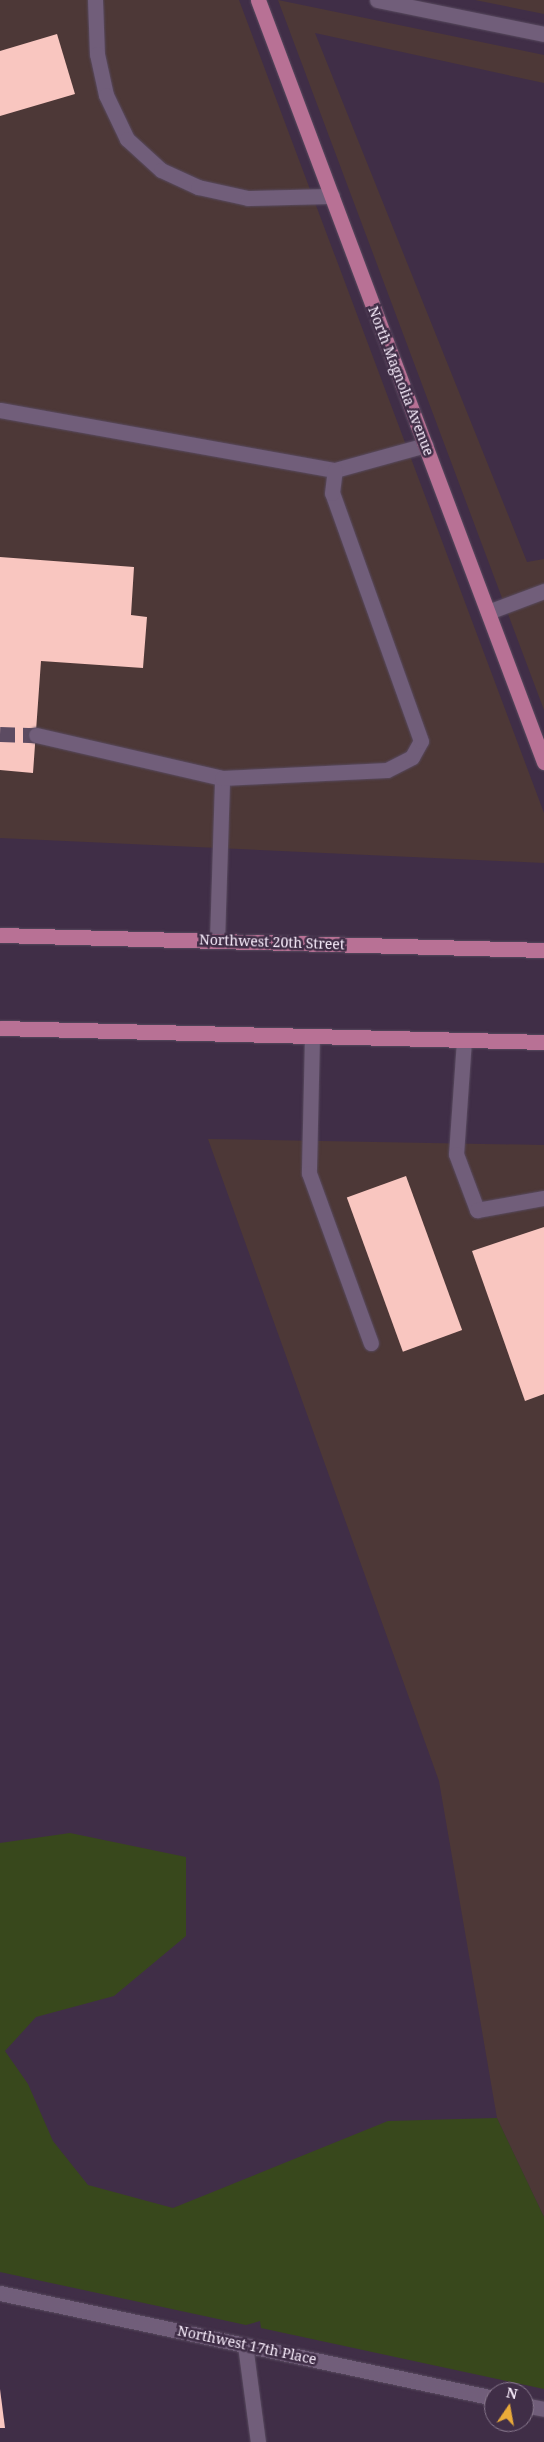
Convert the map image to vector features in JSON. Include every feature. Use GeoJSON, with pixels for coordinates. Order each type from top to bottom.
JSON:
{"type":"FeatureCollection","features":[{"type":"Feature","properties":{"kind":"main road","name":"North Magnolia Avenue"},"geometry":{"type":"LineString","coordinates":[[258,0],[544,762]]}},
{"type":"Feature","properties":{"kind":"main road","name":"Northwest 20th Street"},"geometry":{"type":"LineString","coordinates":[[0,935],[544,950]]}},
{"type":"Feature","properties":{"kind":"main road"},"geometry":{"type":"LineString","coordinates":[[0,1028],[544,1042]]}},
{"type":"Feature","properties":{"kind":"street"},"geometry":{"type":"LineString","coordinates":[[95,0],[97,54],[106,95],[127,139],[161,170],[198,187],[248,198],[332,196]]}},
{"type":"Feature","properties":{"kind":"street"},"geometry":{"type":"LineString","coordinates":[[378,0],[544,34]]}},
{"type":"Feature","properties":{"kind":"street"},"geometry":{"type":"LineString","coordinates":[[0,410],[335,470],[426,446]]}},
{"type":"Feature","properties":{"kind":"street"},"geometry":{"type":"LineString","coordinates":[[36,735],[222,778],[387,770],[412,757],[421,741],[332,492],[335,470]]}},
{"type":"Feature","properties":{"kind":"street"},"geometry":{"type":"LineString","coordinates":[[488,612],[544,591]]}},
{"type":"Feature","properties":{"kind":"street"},"geometry":{"type":"LineString","coordinates":[[217,941],[222,778]]}},
{"type":"Feature","properties":{"kind":"street"},"geometry":{"type":"LineString","coordinates":[[312,1036],[309,1173],[371,1343]]}},
{"type":"Feature","properties":{"kind":"street"},"geometry":{"type":"LineString","coordinates":[[464,1040],[456,1154],[477,1210],[544,1198]]}},
{"type":"Feature","properties":{"kind":"street","name":"Northwest 17th Place"},"geometry":{"type":"LineString","coordinates":[[0,2293],[484,2396]]}},
{"type":"Feature","properties":{"kind":"street"},"geometry":{"type":"LineString","coordinates":[[245,2345],[258,2442]]}},
{"type":"Feature","properties":{"kind":"shaded area"},"geometry":{"type":"Polygon","coordinates":[[[0,0],[239,0],[544,813],[544,863],[0,838],[0,0]]]}},
{"type":"Feature","properties":{"kind":"shaded area"},"geometry":{"type":"Polygon","coordinates":[[[278,0],[544,55],[544,83],[315,33],[527,562],[544,559],[544,710],[278,0]]]}},
{"type":"Feature","properties":{"kind":"shaded area"},"geometry":{"type":"Polygon","coordinates":[[[475,0],[544,0],[544,14],[475,0]]]}},
{"type":"Feature","properties":{"kind":"shaded area"},"geometry":{"type":"Polygon","coordinates":[[[208,1139],[544,1145],[544,2217],[497,2118],[439,1781],[208,1139]]]}},
{"type":"Feature","properties":{"kind":"green space"},"geometry":{"type":"Polygon","coordinates":[[[70,1833],[186,1857],[186,1936],[114,1996],[36,2017],[5,2051],[28,2084],[53,2141],[88,2185],[173,2208],[388,2121],[497,2118],[544,2217],[544,2389],[534,2387],[534,2382],[512,2382],[261,2328],[260,2321],[246,2325],[0,2272],[0,1843],[70,1833]]]}},
{"type":"Feature","properties":{"kind":"building"},"geometry":{"type":"Polygon","coordinates":[[[57,34],[75,94],[0,116],[0,51],[57,34]]]}},
{"type":"Feature","properties":{"kind":"building"},"geometry":{"type":"Polygon","coordinates":[[[0,557],[134,567],[131,615],[147,617],[143,668],[41,661],[33,773],[0,770],[0,557]]]}},
{"type":"Feature","properties":{"kind":"building"},"geometry":{"type":"Polygon","coordinates":[[[406,1176],[462,1330],[403,1352],[347,1198],[406,1176]]]}},
{"type":"Feature","properties":{"kind":"building"},"geometry":{"type":"Polygon","coordinates":[[[544,1227],[544,1394],[525,1401],[472,1251],[544,1227]]]}},
{"type":"Feature","properties":{"kind":"building"},"geometry":{"type":"Polygon","coordinates":[[[0,2389],[5,2428],[0,2428],[0,2389]]]}},
{"type":"Feature","properties":{"kind":"tunnel"},"geometry":{"type":"LineString","coordinates":[[0,734],[36,735]]}}]}
